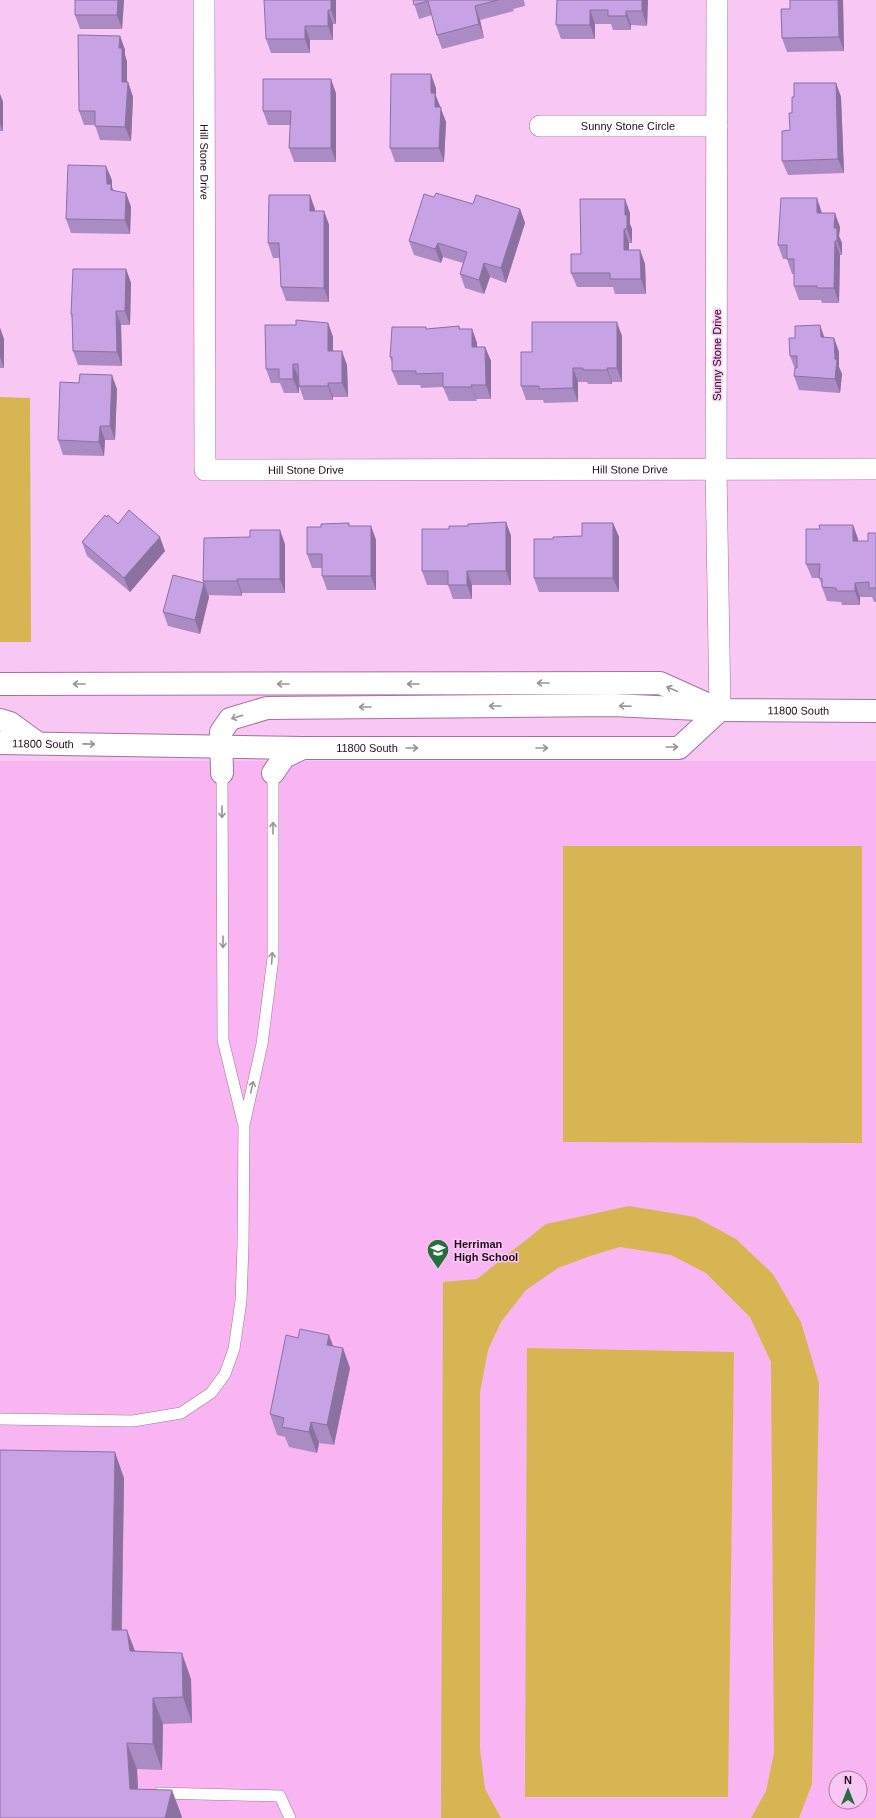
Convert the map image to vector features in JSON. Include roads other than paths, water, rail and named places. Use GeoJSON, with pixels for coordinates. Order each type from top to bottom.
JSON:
{"type":"FeatureCollection","features":[{"type":"Feature","properties":{"kind":"main road","name":"11800 South"},"geometry":{"type":"LineString","coordinates":[[0,684],[660,683],[720,710],[876,711]]}},
{"type":"Feature","properties":{"kind":"main road"},"geometry":{"type":"LineString","coordinates":[[222,773],[220,732],[230,719],[267,708],[612,705],[720,710]]}},
{"type":"Feature","properties":{"kind":"main road","name":"11800 South"},"geometry":{"type":"LineString","coordinates":[[0,743],[36,742],[303,748],[679,748],[720,710]]}},
{"type":"Feature","properties":{"kind":"main road"},"geometry":{"type":"LineString","coordinates":[[0,720],[10,723],[36,742]]}},
{"type":"Feature","properties":{"kind":"main road"},"geometry":{"type":"LineString","coordinates":[[273,772],[284,757],[303,748]]}},
{"type":"Feature","properties":{"kind":"street","name":"Hill Stone Drive"},"geometry":{"type":"LineString","coordinates":[[204,0],[205,470],[876,469]]}},
{"type":"Feature","properties":{"kind":"street","name":"Sunny Stone Drive"},"geometry":{"type":"LineString","coordinates":[[717,0],[716,469],[720,710]]}},
{"type":"Feature","properties":{"kind":"street","name":"Sunny Stone Circle"},"geometry":{"type":"LineString","coordinates":[[540,126],[717,126]]}},
{"type":"Feature","properties":{"kind":"lane"},"geometry":{"type":"LineString","coordinates":[[0,1419],[133,1421],[181,1413],[211,1394],[225,1374],[234,1349],[241,1301],[244,1125],[262,1044],[273,958],[273,772]]}},
{"type":"Feature","properties":{"kind":"lane"},"geometry":{"type":"LineString","coordinates":[[222,773],[223,1040],[244,1125]]}},
{"type":"Feature","properties":{"kind":"lane"},"geometry":{"type":"LineString","coordinates":[[154,1792],[280,1796],[290,1818]]}},
{"type":"Feature","properties":{"kind":"place","name":"Herriman High School"},"geometry":{"type":"Point","coordinates":[438,1270]}}]}
